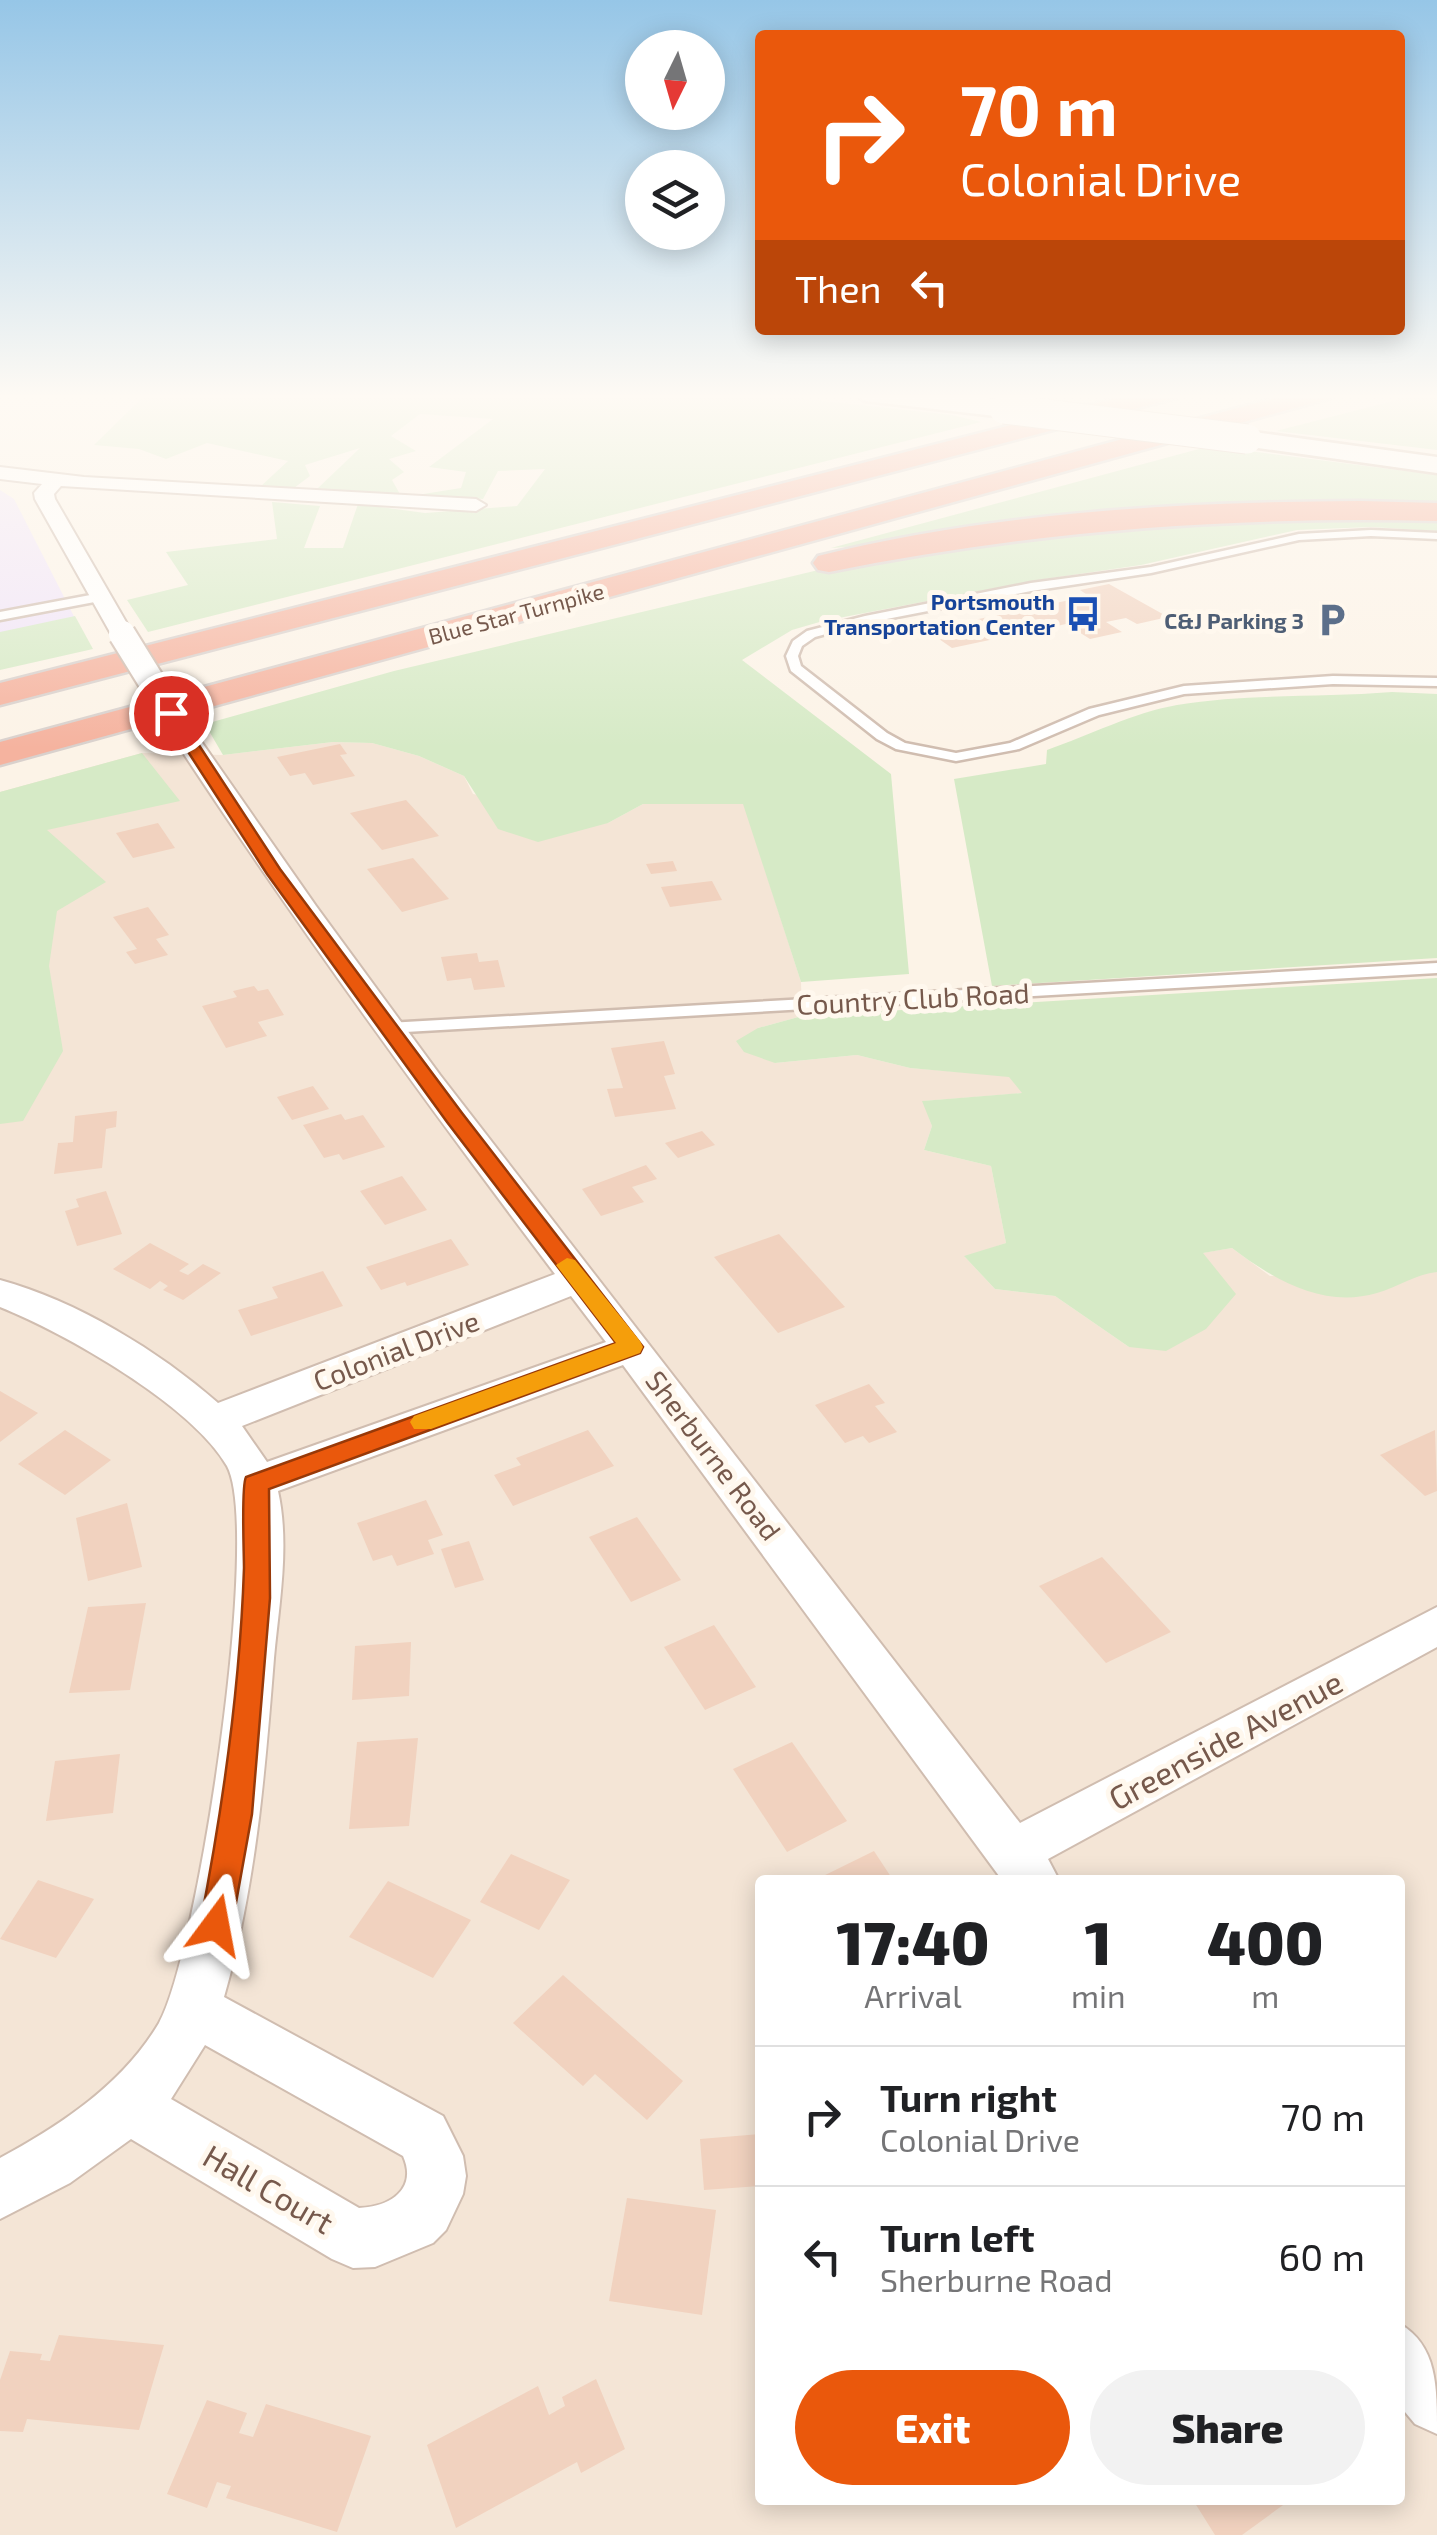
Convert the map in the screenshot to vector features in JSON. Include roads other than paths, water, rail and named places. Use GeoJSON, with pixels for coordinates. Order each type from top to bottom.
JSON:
{"type":"FeatureCollection","features":[{"type":"Feature","properties":{"kind":"highway","name":"Blue Star Turnpike"},"geometry":{"type":"LineString","coordinates":[[0,694],[708,511]]}},
{"type":"Feature","properties":{"kind":"highway","name":"Blue Star Turnpike"},"geometry":{"type":"LineString","coordinates":[[0,754],[888,511]]}},
{"type":"Feature","properties":{"kind":"highway"},"geometry":{"type":"LineString","coordinates":[[804,568],[939,541],[1128,517],[1244,511]]}},
{"type":"Feature","properties":{"kind":"highway"},"geometry":{"type":"LineString","coordinates":[[1379,511],[1437,512]]}},
{"type":"Feature","properties":{"kind":"highway"},"geometry":{"type":"LineString","coordinates":[[326,665],[552,624],[767,577]]}},
{"type":"Feature","properties":{"kind":"street","name":"Sherburne Road"},"geometry":{"type":"LineString","coordinates":[[52,511],[122,634],[273,871],[1023,1866]]}},
{"type":"Feature","properties":{"kind":"street","name":"Colonial Drive"},"geometry":{"type":"LineString","coordinates":[[214,1421],[578,1279]]}},
{"type":"Feature","properties":{"kind":"street"},"geometry":{"type":"LineString","coordinates":[[0,1293],[129,1359],[214,1421],[238,1450],[255,1484],[258,1512],[256,1598],[237,1814],[225,1889],[193,2009],[174,2049],[129,2106],[67,2154],[0,2190]]}},
{"type":"Feature","properties":{"kind":"street"},"geometry":{"type":"LineString","coordinates":[[255,1484],[631,1347]]}},
{"type":"Feature","properties":{"kind":"street","name":"Greenside Avenue"},"geometry":{"type":"LineString","coordinates":[[1023,1866],[1437,1625]]}},
{"type":"Feature","properties":{"kind":"street","name":"Hall Court"},"geometry":{"type":"LineString","coordinates":[[129,2106],[353,2238],[374,2240],[394,2235],[414,2223],[428,2206],[436,2188],[437,2168],[434,2150],[423,2136],[193,2009]]}},
{"type":"Feature","properties":{"kind":"street"},"geometry":{"type":"LineString","coordinates":[[1405,2361],[1437,2402]]}},
{"type":"Feature","properties":{"kind":"lane"},"geometry":{"type":"LineString","coordinates":[[1437,536],[1372,533],[1299,537],[1151,570],[1031,587],[832,628],[797,644],[792,656],[795,668],[882,736],[926,752],[956,757],[987,754],[1094,712],[1184,690],[1333,680],[1437,682]]}},
{"type":"Feature","properties":{"kind":"lane"},"geometry":{"type":"LineString","coordinates":[[0,616],[101,597]]}},
{"type":"Feature","properties":{"kind":"lane","name":"Country Club Road"},"geometry":{"type":"LineString","coordinates":[[388,1028],[1437,968]]}},
{"type":"Feature","properties":{"kind":"place","name":"Portsmouth Transportation Center"},"geometry":{"type":"Point","coordinates":[1083,614]}},
{"type":"Feature","properties":{"kind":"place","name":"C&J Parking 3"},"geometry":{"type":"Point","coordinates":[1332,620]}}]}
